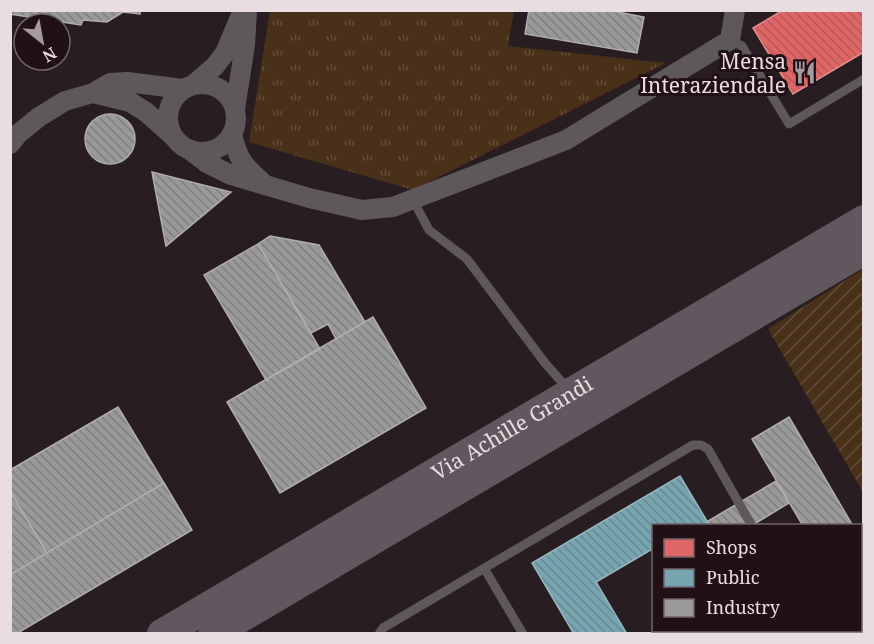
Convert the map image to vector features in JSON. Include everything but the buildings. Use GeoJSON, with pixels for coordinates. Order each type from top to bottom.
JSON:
{"type":"FeatureCollection","features":[{"type":"Feature","properties":{"kind":"main road","name":"Via Achille Grandi"},"geometry":{"type":"LineString","coordinates":[[162,633],[864,220]]}},
{"type":"Feature","properties":{"kind":"main road","name":"Via Achille Grandi"},"geometry":{"type":"LineString","coordinates":[[213,633],[864,250]]}},
{"type":"Feature","properties":{"kind":"street"},"geometry":{"type":"LineString","coordinates":[[173,136],[168,116],[175,96],[215,66],[225,53],[245,10]]}},
{"type":"Feature","properties":{"kind":"street"},"geometry":{"type":"LineString","coordinates":[[190,150],[209,151],[226,142],[232,134],[245,45],[245,10]]}},
{"type":"Feature","properties":{"kind":"street"},"geometry":{"type":"LineString","coordinates":[[93,93],[130,102],[146,112],[180,144],[207,163],[231,175],[309,198],[362,210],[393,207],[566,140],[730,40],[735,10]]}},
{"type":"Feature","properties":{"kind":"street"},"geometry":{"type":"LineString","coordinates":[[10,144],[18,134],[39,117],[65,101],[93,93],[110,83],[127,82],[188,87],[204,83],[224,91],[231,99],[235,109]]}},
{"type":"Feature","properties":{"kind":"street"},"geometry":{"type":"LineString","coordinates":[[232,134],[236,152],[245,166],[265,184]]}},
{"type":"Feature","properties":{"kind":"lane"},"geometry":{"type":"LineString","coordinates":[[730,40],[742,46],[789,124],[864,79]]}},
{"type":"Feature","properties":{"kind":"lane"},"geometry":{"type":"LineString","coordinates":[[413,200],[429,230],[467,259],[544,363],[571,393]]}},
{"type":"Feature","properties":{"kind":"lane"},"geometry":{"type":"LineString","coordinates":[[379,633],[382,628],[697,444],[708,449],[751,524]]}},
{"type":"Feature","properties":{"kind":"lane"},"geometry":{"type":"LineString","coordinates":[[484,568],[523,633]]}},
{"type":"Feature","properties":{"kind":"green space"},"geometry":{"type":"Polygon","coordinates":[[[270,11],[514,11],[508,46],[666,63],[413,190],[249,142],[270,11]]]}},
{"type":"Feature","properties":{"kind":"green space"},"geometry":{"type":"Polygon","coordinates":[[[863,269],[863,492],[768,329],[863,269]]]}},
{"type":"Feature","properties":{"kind":"place","name":"Mensa Interaziendale"},"geometry":{"type":"Point","coordinates":[804,73]}}]}
